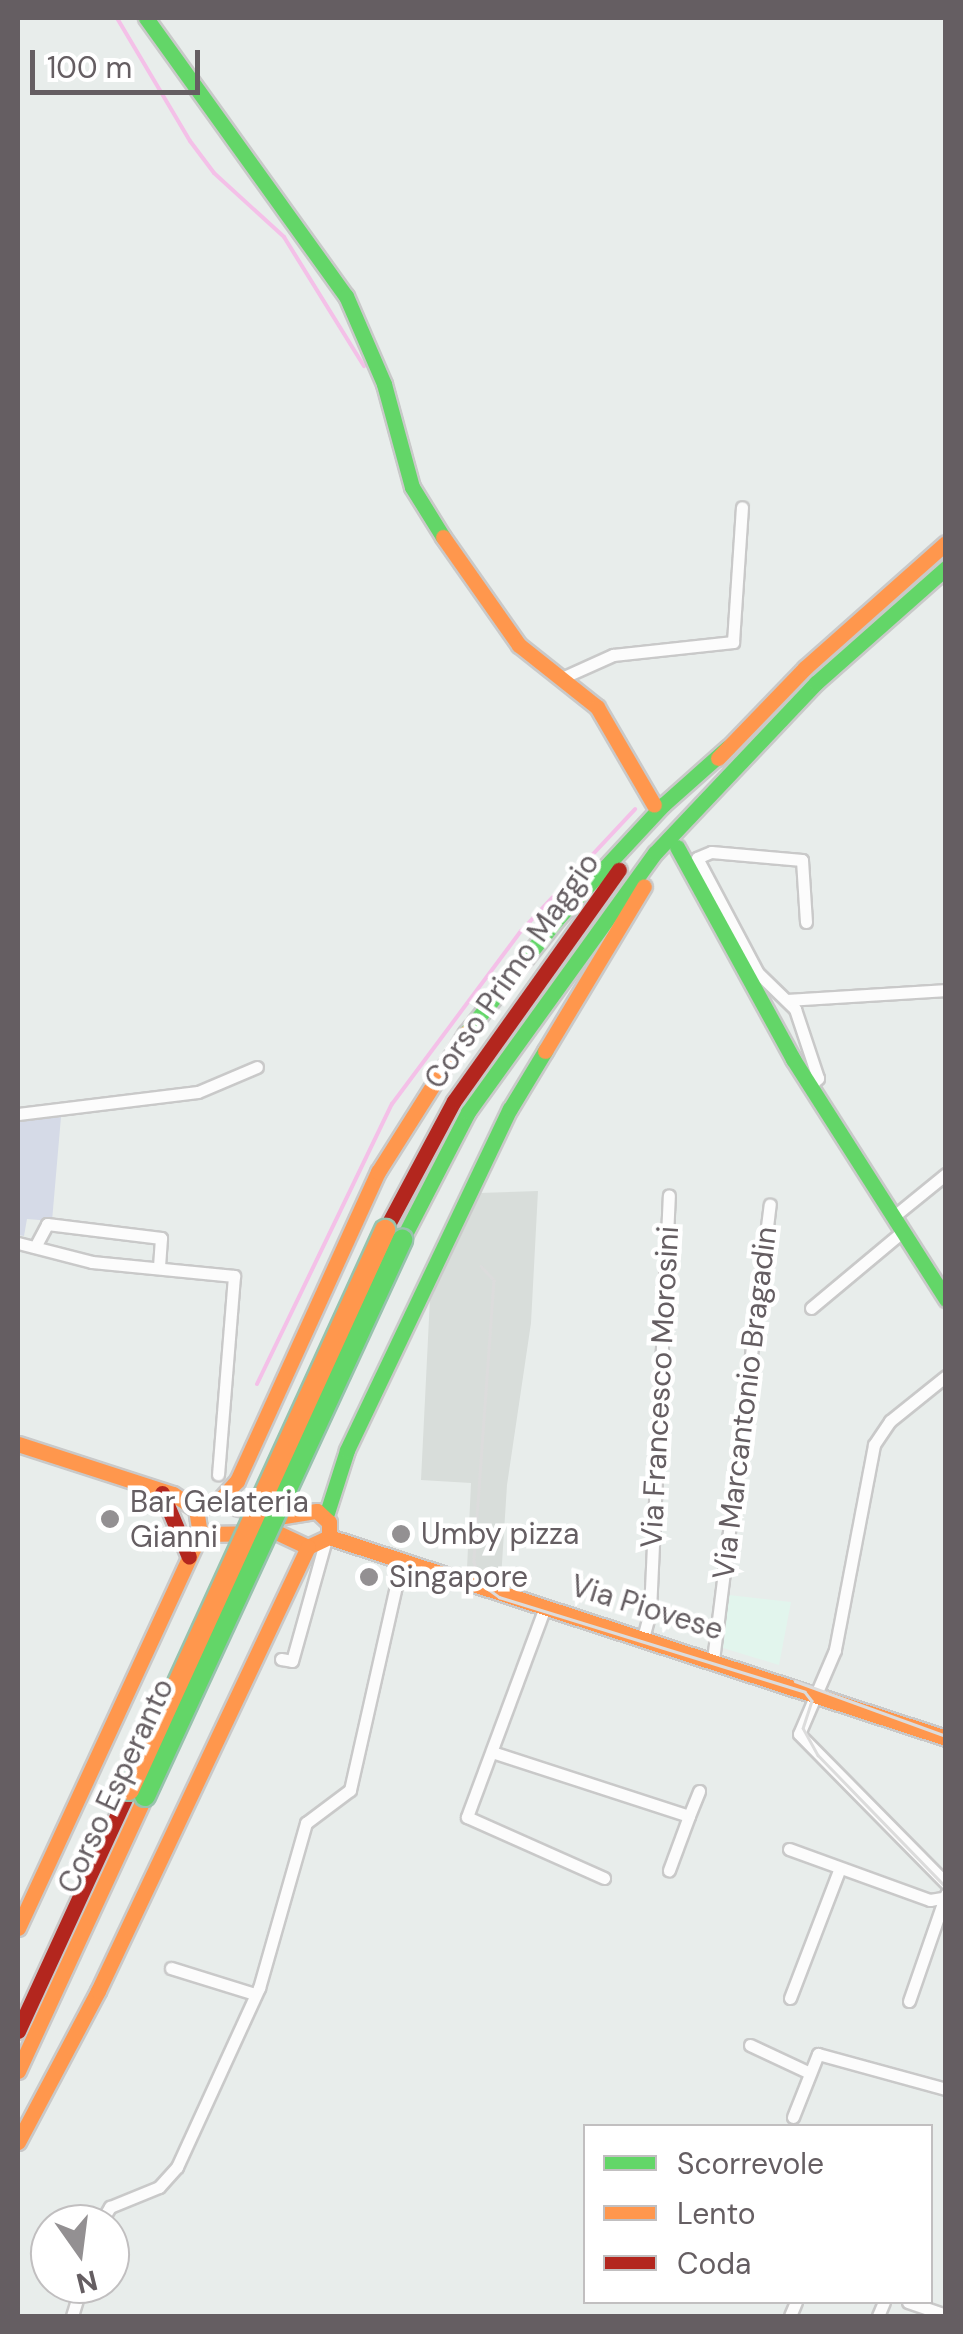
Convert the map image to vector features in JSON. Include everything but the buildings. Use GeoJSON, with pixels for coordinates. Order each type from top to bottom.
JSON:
{"type":"FeatureCollection","features":[{"type":"Feature","properties":{"kind":"main road"},"geometry":{"type":"LineString","coordinates":[[146,18],[346,296],[384,384],[408,477],[426,513],[508,632],[564,677],[612,727],[654,804]]}},
{"type":"Feature","properties":{"kind":"main road","name":"Corso Primo Maggio"},"geometry":{"type":"LineString","coordinates":[[260,1524],[461,1107],[734,753],[946,543]]}},
{"type":"Feature","properties":{"kind":"main road","name":"Corso Primo Maggio"},"geometry":{"type":"LineString","coordinates":[[734,753],[946,568]]}},
{"type":"Feature","properties":{"kind":"main road"},"geometry":{"type":"LineString","coordinates":[[217,1504],[237,1481],[378,1172],[440,1067],[557,919],[663,805],[734,753]]}},
{"type":"Feature","properties":{"kind":"main road"},"geometry":{"type":"LineString","coordinates":[[18,2142],[98,1992],[322,1536],[347,1450],[510,1109],[658,864],[734,753]]}},
{"type":"Feature","properties":{"kind":"main road"},"geometry":{"type":"LineString","coordinates":[[677,847],[810,1086],[943,1289]]}},
{"type":"Feature","properties":{"kind":"main road"},"geometry":{"type":"LineString","coordinates":[[18,1444],[196,1508],[200,1534],[18,1928]]}},
{"type":"Feature","properties":{"kind":"main road"},"geometry":{"type":"LineString","coordinates":[[162,1493],[189,1557]]}},
{"type":"Feature","properties":{"kind":"main road","name":"Via Piovese"},"geometry":{"type":"LineString","coordinates":[[196,1508],[217,1504],[236,1512],[278,1516],[317,1510],[322,1536]]}},
{"type":"Feature","properties":{"kind":"main road","name":"Corso Esperanto"},"geometry":{"type":"LineString","coordinates":[[18,2071],[137,1793],[260,1524]]}},
{"type":"Feature","properties":{"kind":"main road","name":"Via Piovese"},"geometry":{"type":"LineString","coordinates":[[200,1534],[322,1536],[815,1691],[946,1738]]}},
{"type":"Feature","properties":{"kind":"main road","name":"Corso Esperanto"},"geometry":{"type":"LineString","coordinates":[[18,2031],[137,1793]]}},
{"type":"Feature","properties":{"kind":"street"},"geometry":{"type":"LineString","coordinates":[[564,677],[613,655],[733,642],[739,631],[742,507]]}},
{"type":"Feature","properties":{"kind":"street"},"geometry":{"type":"LineString","coordinates":[[806,922],[802,860],[712,852],[697,858],[758,973],[788,1000],[818,1078],[810,1086]]}},
{"type":"Feature","properties":{"kind":"street"},"geometry":{"type":"LineString","coordinates":[[788,1000],[946,990]]}},
{"type":"Feature","properties":{"kind":"street"},"geometry":{"type":"LineString","coordinates":[[18,1114],[198,1092],[257,1066]]}},
{"type":"Feature","properties":{"kind":"street"},"geometry":{"type":"LineString","coordinates":[[811,1308],[946,1174]]}},
{"type":"Feature","properties":{"kind":"street","name":"Via Francesco Morosini"},"geometry":{"type":"LineString","coordinates":[[642,1638],[650,1611],[669,1195]]}},
{"type":"Feature","properties":{"kind":"street","name":"Via Marcantonio Bragadin"},"geometry":{"type":"LineString","coordinates":[[713,1660],[770,1205]]}},
{"type":"Feature","properties":{"kind":"street"},"geometry":{"type":"LineString","coordinates":[[35,1246],[47,1224],[162,1238],[159,1265]]}},
{"type":"Feature","properties":{"kind":"street"},"geometry":{"type":"LineString","coordinates":[[18,1243],[92,1262],[228,1271],[237,1283],[218,1474]]}},
{"type":"Feature","properties":{"kind":"street"},"geometry":{"type":"LineString","coordinates":[[946,1376],[890,1421],[874,1445],[836,1650],[799,1734],[946,1884]]}},
{"type":"Feature","properties":{"kind":"street"},"geometry":{"type":"LineString","coordinates":[[282,1659],[292,1661],[322,1536]]}},
{"type":"Feature","properties":{"kind":"street"},"geometry":{"type":"LineString","coordinates":[[117,2204],[122,2198],[169,2180],[255,1994],[306,1823],[350,1790],[401,1563]]}},
{"type":"Feature","properties":{"kind":"street"},"geometry":{"type":"LineString","coordinates":[[545,1607],[467,1817],[604,1878]]}},
{"type":"Feature","properties":{"kind":"street"},"geometry":{"type":"LineString","coordinates":[[492,1752],[690,1816]]}},
{"type":"Feature","properties":{"kind":"street"},"geometry":{"type":"LineString","coordinates":[[669,1870],[699,1791]]}},
{"type":"Feature","properties":{"kind":"street"},"geometry":{"type":"LineString","coordinates":[[789,1849],[840,1868],[943,1896],[909,2001]]}},
{"type":"Feature","properties":{"kind":"street"},"geometry":{"type":"LineString","coordinates":[[790,1998],[840,1868]]}},
{"type":"Feature","properties":{"kind":"street"},"geometry":{"type":"LineString","coordinates":[[171,1968],[255,1994]]}},
{"type":"Feature","properties":{"kind":"street"},"geometry":{"type":"LineString","coordinates":[[750,2045],[810,2073]]}},
{"type":"Feature","properties":{"kind":"street"},"geometry":{"type":"LineString","coordinates":[[793,2116],[818,2054],[946,2089]]}},
{"type":"Feature","properties":{"kind":"street"},"geometry":{"type":"LineString","coordinates":[[914,2304],[946,2315]]}},
{"type":"Feature","properties":{"kind":"shaded area"},"geometry":{"type":"Polygon","coordinates":[[[61,1117],[52,1221],[27,1219],[24,1236],[18,1235],[18,1121],[61,1117]]]}},
{"type":"Feature","properties":{"kind":"shaded area"},"geometry":{"type":"Polygon","coordinates":[[[538,1191],[531,1323],[507,1485],[501,1579],[467,1569],[471,1483],[421,1480],[430,1298],[479,1193],[538,1191]]]}},
{"type":"Feature","properties":{"kind":"shaded area"},"geometry":{"type":"Polygon","coordinates":[[[729,1595],[791,1602],[779,1665],[723,1648],[729,1595]]]}},
{"type":"Feature","properties":{"kind":"waterway"},"geometry":{"type":"LineString","coordinates":[[117,18],[190,141],[214,173],[284,237],[364,366]]}},
{"type":"Feature","properties":{"kind":"waterway"},"geometry":{"type":"LineString","coordinates":[[257,1384],[392,1104],[521,931],[635,809]]}},
{"type":"Feature","properties":{"kind":"tram line"},"geometry":{"type":"LineString","coordinates":[[481,1266],[494,1280],[474,1561],[480,1583],[499,1597],[805,1692],[812,1701],[803,1728],[818,1755],[946,1887]]}},
{"type":"Feature","properties":{"kind":"tram line"},"geometry":{"type":"LineString","coordinates":[[795,1681],[946,1736]]}},
{"type":"Feature","properties":{"kind":"traffic: fast"},"geometry":{"type":"LineString","coordinates":[[146,18],[346,296],[384,384],[412,487],[443,537]]}},
{"type":"Feature","properties":{"kind":"traffic: fast"},"geometry":{"type":"LineString","coordinates":[[402,1240],[468,1112],[655,853],[816,683],[946,568]]}},
{"type":"Feature","properties":{"kind":"traffic: fast"},"geometry":{"type":"LineString","coordinates":[[466,1033],[557,919],[663,805],[727,748]]}},
{"type":"Feature","properties":{"kind":"traffic: fast"},"geometry":{"type":"LineString","coordinates":[[677,847],[793,1059],[946,1299]]}},
{"type":"Feature","properties":{"kind":"traffic: fast"},"geometry":{"type":"LineString","coordinates":[[326,1516],[347,1450],[510,1109],[545,1051]]}},
{"type":"Feature","properties":{"kind":"traffic: fast"},"geometry":{"type":"LineString","coordinates":[[145,1796],[402,1240]]}},
{"type":"Feature","properties":{"kind":"traffic: slow"},"geometry":{"type":"LineString","coordinates":[[443,537],[519,645],[597,707],[654,805]]}},
{"type":"Feature","properties":{"kind":"traffic: slow"},"geometry":{"type":"LineString","coordinates":[[718,758],[805,668],[946,543]]}},
{"type":"Feature","properties":{"kind":"traffic: slow"},"geometry":{"type":"LineString","coordinates":[[545,1051],[644,886]]}},
{"type":"Feature","properties":{"kind":"traffic: slow"},"geometry":{"type":"LineString","coordinates":[[217,1503],[237,1481],[378,1172],[466,1033]]}},
{"type":"Feature","properties":{"kind":"traffic: slow"},"geometry":{"type":"LineString","coordinates":[[129,1790],[385,1230]]}},
{"type":"Feature","properties":{"kind":"traffic: slow"},"geometry":{"type":"LineString","coordinates":[[18,1444],[173,1494],[196,1509]]}},
{"type":"Feature","properties":{"kind":"traffic: slow"},"geometry":{"type":"LineString","coordinates":[[213,1502],[278,1517],[317,1511],[329,1522],[329,1537],[308,1547],[278,1533],[200,1534],[196,1509],[213,1502]]}},
{"type":"Feature","properties":{"kind":"traffic: slow"},"geometry":{"type":"LineString","coordinates":[[18,1928],[200,1534]]}},
{"type":"Feature","properties":{"kind":"traffic: slow"},"geometry":{"type":"LineString","coordinates":[[329,1537],[946,1738]]}},
{"type":"Feature","properties":{"kind":"traffic: slow"},"geometry":{"type":"LineString","coordinates":[[18,2142],[98,1991],[308,1547]]}},
{"type":"Feature","properties":{"kind":"traffic: slow"},"geometry":{"type":"LineString","coordinates":[[18,2071],[145,1796]]}},
{"type":"Feature","properties":{"kind":"traffic: jam"},"geometry":{"type":"LineString","coordinates":[[385,1230],[454,1101],[619,870]]}},
{"type":"Feature","properties":{"kind":"traffic: jam"},"geometry":{"type":"LineString","coordinates":[[162,1493],[189,1557]]}},
{"type":"Feature","properties":{"kind":"traffic: jam"},"geometry":{"type":"LineString","coordinates":[[18,2031],[129,1790]]}},
{"type":"Feature","properties":{"kind":"place","name":"Bar Gelateria Gianni"},"geometry":{"type":"Point","coordinates":[110,1519]}},
{"type":"Feature","properties":{"kind":"place","name":"Umby pizza"},"geometry":{"type":"Point","coordinates":[401,1534]}},
{"type":"Feature","properties":{"kind":"place","name":"Singapore"},"geometry":{"type":"Point","coordinates":[369,1577]}}]}
